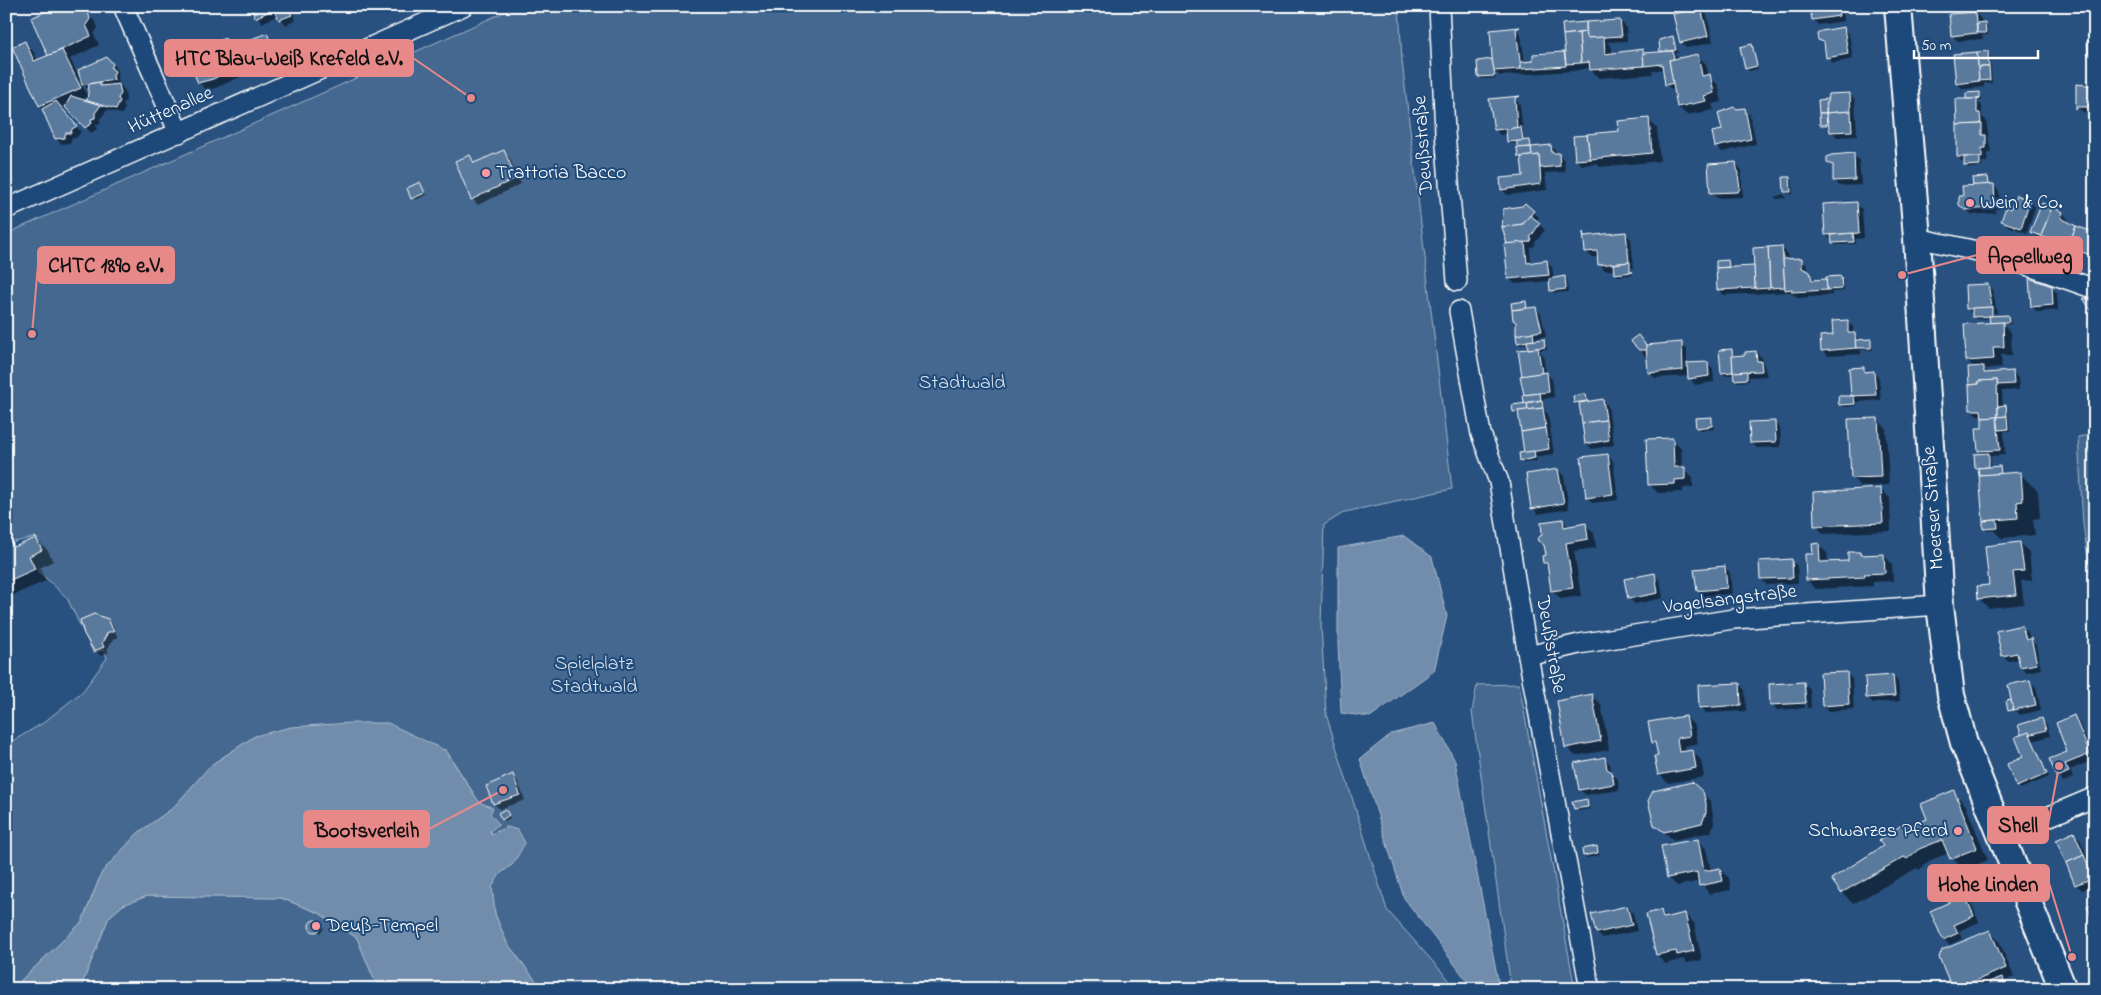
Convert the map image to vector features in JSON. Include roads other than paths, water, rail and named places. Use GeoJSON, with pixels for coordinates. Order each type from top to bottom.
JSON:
{"type":"FeatureCollection","features":[{"type":"Feature","properties":{"kind":"main road","name":"Moerser Straße"},"geometry":{"type":"LineString","coordinates":[[1898,6],[1917,238],[1940,605],[1951,695],[1964,743],[2000,837],[2063,989]]}},
{"type":"Feature","properties":{"kind":"street"},"geometry":{"type":"LineString","coordinates":[[123,6],[179,132]]}},
{"type":"Feature","properties":{"kind":"street","name":"Hüttenallee"},"geometry":{"type":"LineString","coordinates":[[6,209],[463,6]]}},
{"type":"Feature","properties":{"kind":"street","name":"Deußstraße"},"geometry":{"type":"LineString","coordinates":[[1439,6],[1445,132],[1457,281]]}},
{"type":"Feature","properties":{"kind":"street"},"geometry":{"type":"LineString","coordinates":[[1917,238],[2000,256],[2095,289]]}},
{"type":"Feature","properties":{"kind":"street","name":"Deußstraße"},"geometry":{"type":"LineString","coordinates":[[1459,311],[1480,434],[1500,482],[1528,656],[1590,989]]}},
{"type":"Feature","properties":{"kind":"street","name":"Vogelsangstraße"},"geometry":{"type":"LineString","coordinates":[[1528,656],[1580,644],[1733,619],[1940,605]]}},
{"type":"Feature","properties":{"kind":"street"},"geometry":{"type":"LineString","coordinates":[[2000,837],[2095,797]]}},
{"type":"Feature","properties":{"kind":"place","name":"HTC Blau-Weiß Krefeld e.V."},"geometry":{"type":"Point","coordinates":[471,98]}},
{"type":"Feature","properties":{"kind":"place","name":"Trattoria Bacco"},"geometry":{"type":"Point","coordinates":[486,173]}},
{"type":"Feature","properties":{"kind":"place","name":"Wein & Co."},"geometry":{"type":"Point","coordinates":[1970,203]}},
{"type":"Feature","properties":{"kind":"place","name":"Appellweg"},"geometry":{"type":"Point","coordinates":[1902,275]}},
{"type":"Feature","properties":{"kind":"place","name":"CHTC 1890 e.V."},"geometry":{"type":"Point","coordinates":[32,334]}},
{"type":"Feature","properties":{"kind":"place","name":"Shell"},"geometry":{"type":"Point","coordinates":[2059,766]}},
{"type":"Feature","properties":{"kind":"place","name":"Bootsverleih"},"geometry":{"type":"Point","coordinates":[503,790]}},
{"type":"Feature","properties":{"kind":"place","name":"Schwarzes Pferd"},"geometry":{"type":"Point","coordinates":[1958,831]}},
{"type":"Feature","properties":{"kind":"place","name":"Deuß-Tempel"},"geometry":{"type":"Point","coordinates":[316,926]}},
{"type":"Feature","properties":{"kind":"place","name":"Hohe Linden"},"geometry":{"type":"Point","coordinates":[2072,957]}},
{"type":"Feature","properties":{"kind":"park label","name":"Stadtwald"},"geometry":{"type":"Point","coordinates":[962,383]}},
{"type":"Feature","properties":{"kind":"park label","name":"Spielplatz Stadtwald"},"geometry":{"type":"Point","coordinates":[594,676]}}]}
